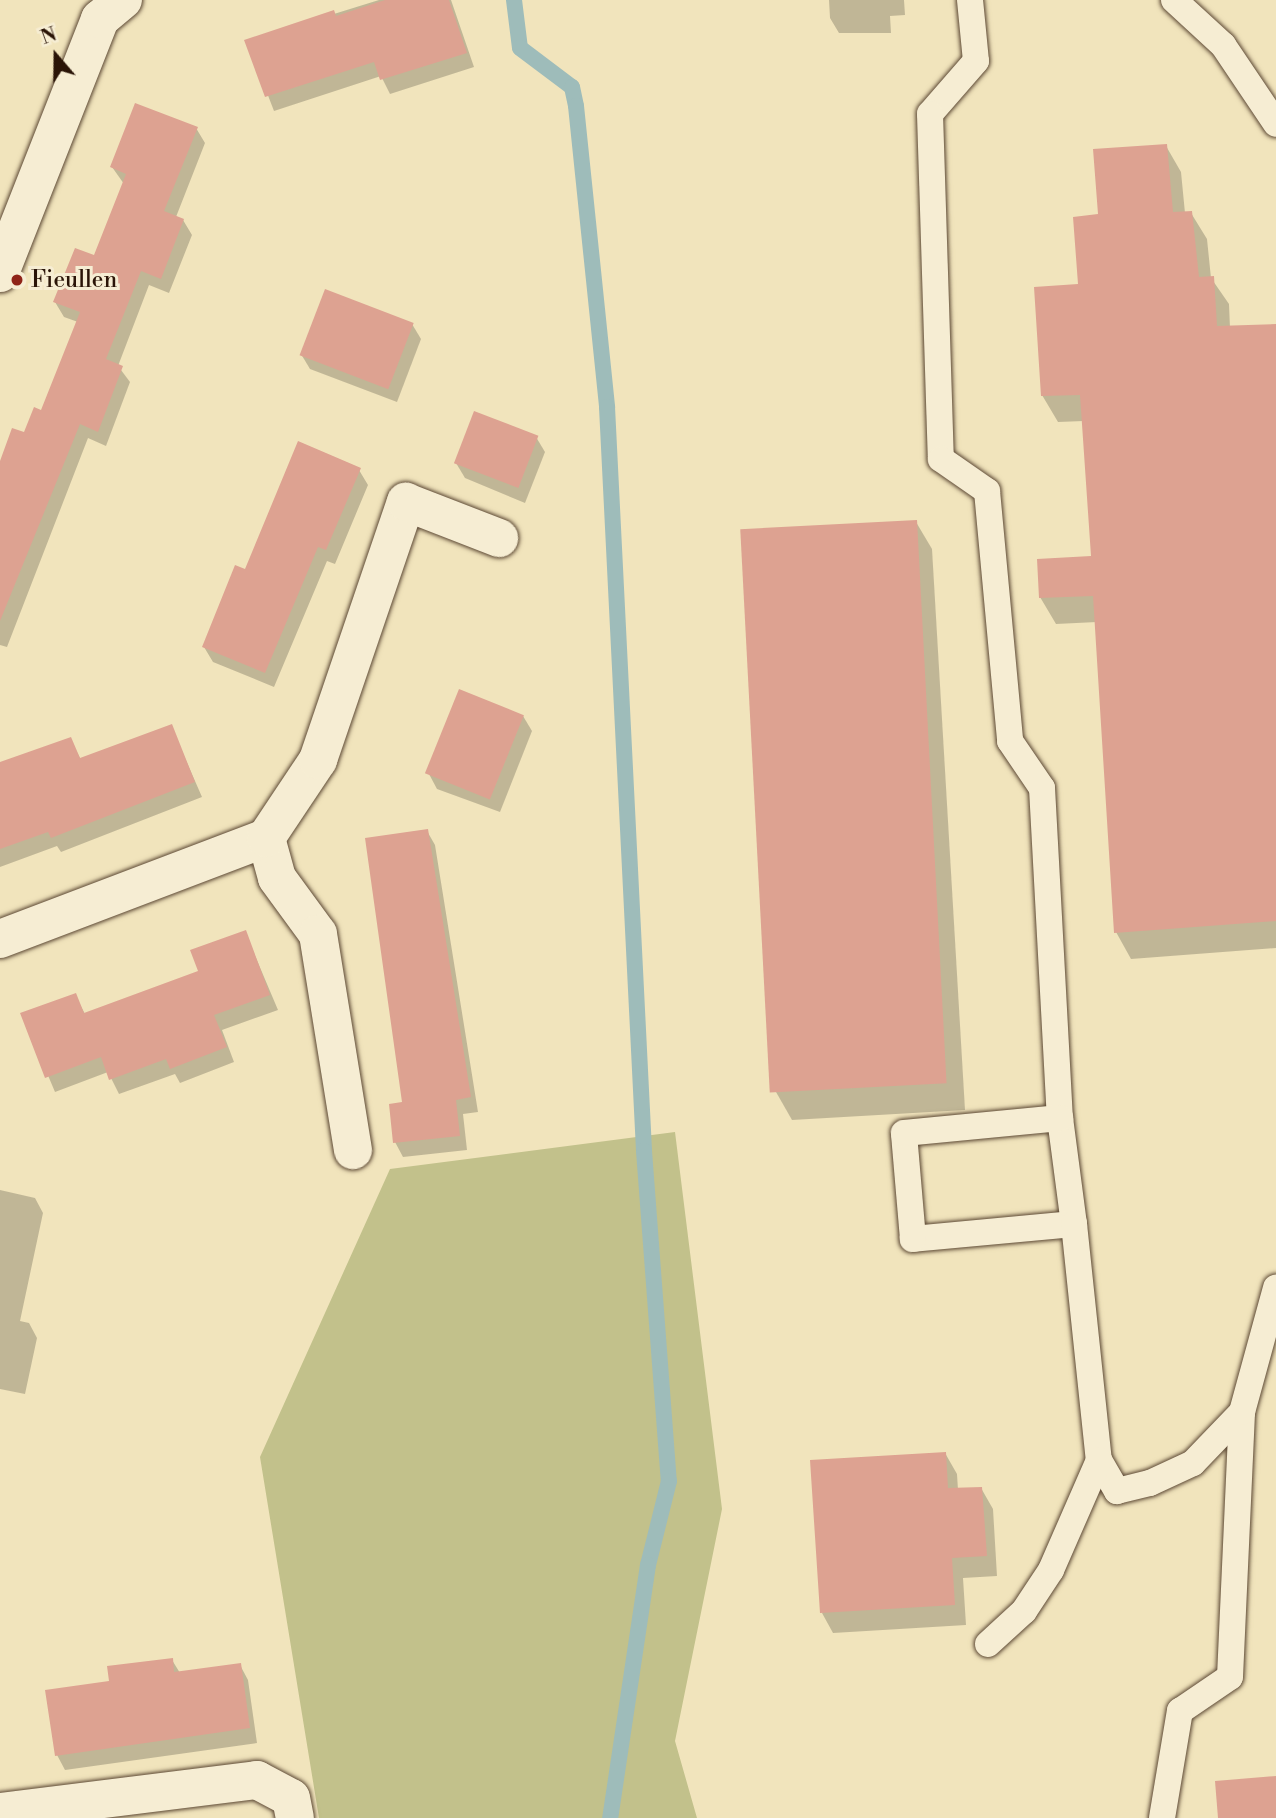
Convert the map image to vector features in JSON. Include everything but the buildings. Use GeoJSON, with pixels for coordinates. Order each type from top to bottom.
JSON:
{"type":"FeatureCollection","features":[{"type":"Feature","properties":{"kind":"street"},"geometry":{"type":"LineString","coordinates":[[2,264],[100,19],[123,0]]}},
{"type":"Feature","properties":{"kind":"street"},"geometry":{"type":"LineString","coordinates":[[0,939],[266,838],[318,761],[405,502],[499,538]]}},
{"type":"Feature","properties":{"kind":"street"},"geometry":{"type":"LineString","coordinates":[[266,838],[277,878],[318,933],[352,1150]]}},
{"type":"Feature","properties":{"kind":"street"},"geometry":{"type":"LineString","coordinates":[[0,1811],[257,1780],[291,1798],[295,1818]]}},
{"type":"Feature","properties":{"kind":"lane"},"geometry":{"type":"LineString","coordinates":[[970,0],[976,61],[930,114],[941,459],[987,491],[1010,741],[1042,788],[1060,1118],[1099,1460],[1117,1491],[1150,1483],[1193,1463],[1242,1412]]}},
{"type":"Feature","properties":{"kind":"lane"},"geometry":{"type":"LineString","coordinates":[[1174,0],[1223,45],[1276,124]]}},
{"type":"Feature","properties":{"kind":"lane"},"geometry":{"type":"LineString","coordinates":[[1060,1118],[904,1133],[913,1239],[1074,1224]]}},
{"type":"Feature","properties":{"kind":"lane"},"geometry":{"type":"LineString","coordinates":[[1162,1818],[1180,1711],[1230,1677],[1242,1412],[1276,1288]]}},
{"type":"Feature","properties":{"kind":"lane"},"geometry":{"type":"LineString","coordinates":[[988,1644],[1024,1611],[1051,1570],[1099,1460]]}},
{"type":"Feature","properties":{"kind":"shaded area"},"geometry":{"type":"Polygon","coordinates":[[[675,1132],[722,1509],[675,1741],[697,1818],[319,1818],[260,1457],[390,1169],[675,1132]]]}},
{"type":"Feature","properties":{"kind":"waterway"},"geometry":{"type":"LineString","coordinates":[[514,0],[520,48],[572,87],[576,106],[607,407],[644,1151],[669,1481],[648,1565],[610,1818]]}},
{"type":"Feature","properties":{"kind":"place","name":"Fieullen"},"geometry":{"type":"Point","coordinates":[17,280]}}]}
